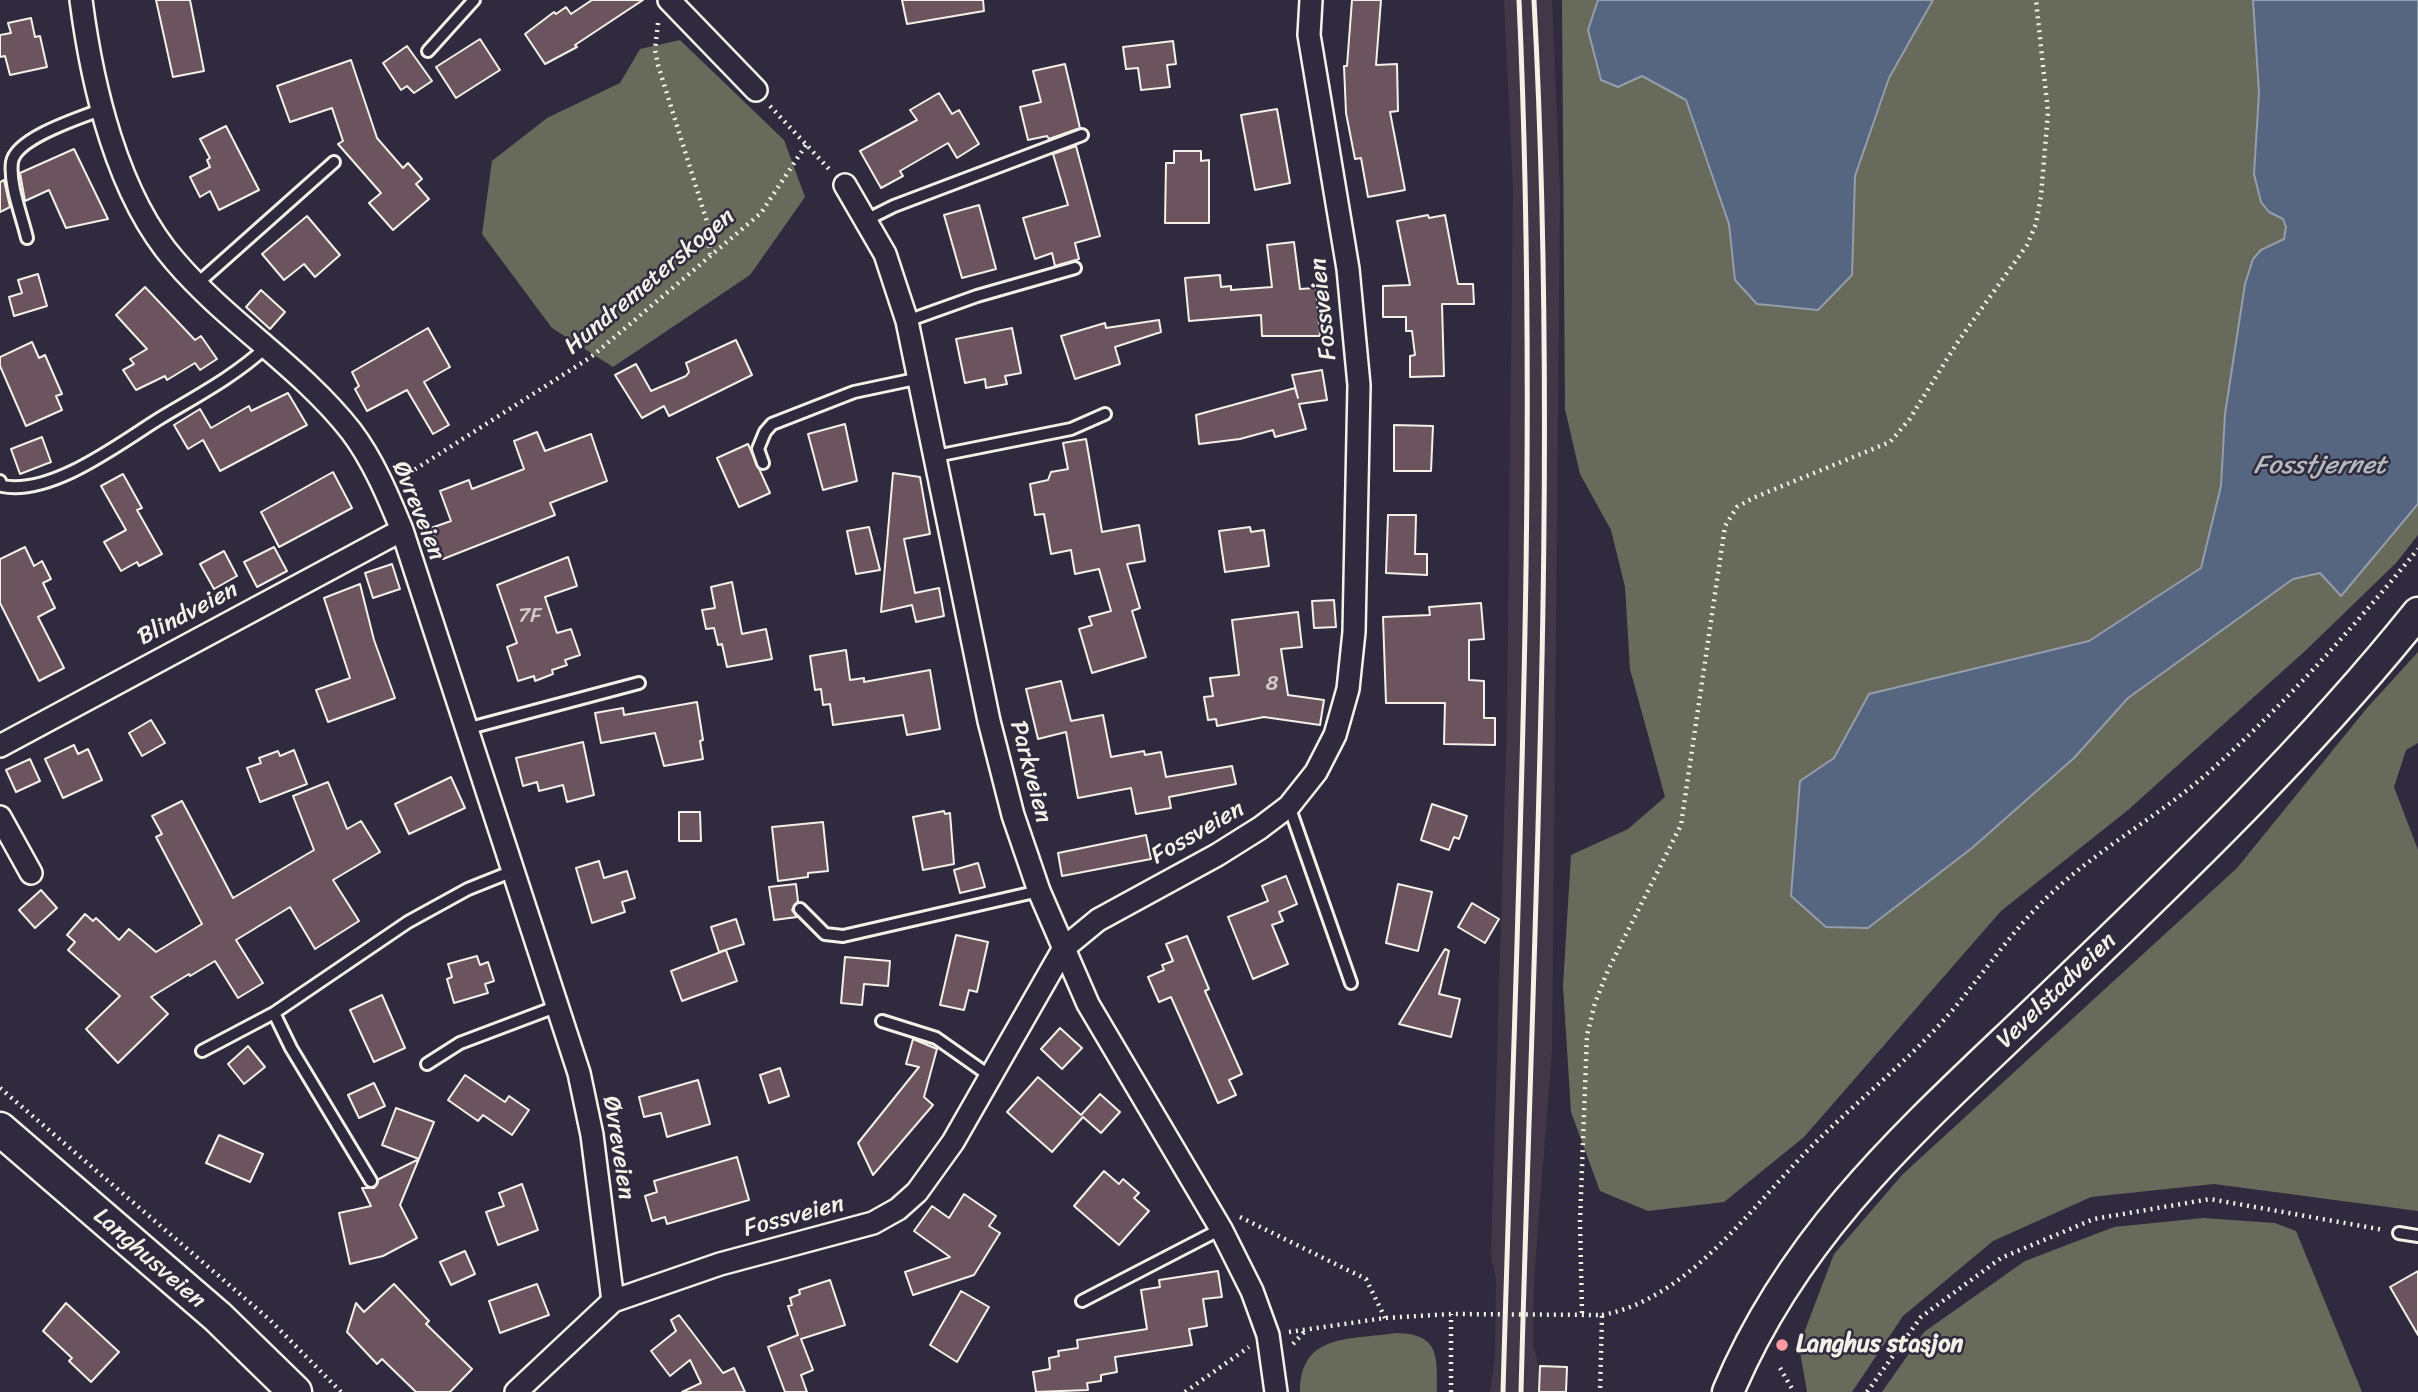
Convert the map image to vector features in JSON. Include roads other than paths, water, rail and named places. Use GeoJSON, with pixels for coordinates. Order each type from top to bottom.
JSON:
{"type":"FeatureCollection","features":[{"type":"Feature","properties":{"kind":"main road","name":"Vevelstadveien"},"geometry":{"type":"LineString","coordinates":[[1728,1392],[1747,1351],[1795,1268],[1885,1156],[2190,861],[2302,745],[2418,613]]}},
{"type":"Feature","properties":{"kind":"main road","name":"Langhusveien"},"geometry":{"type":"LineString","coordinates":[[0,1129],[218,1317],[295,1392]]}},
{"type":"Feature","properties":{"kind":"street","name":"Øvreveien"},"geometry":{"type":"LineString","coordinates":[[81,0],[100,110],[144,214],[175,261],[348,428],[385,488],[402,530],[579,1073],[592,1135],[613,1301]]}},
{"type":"Feature","properties":{"kind":"street","name":"Fossveien"},"geometry":{"type":"LineString","coordinates":[[516,1392],[613,1301],[719,1264],[873,1223],[898,1209],[917,1192],[953,1142],[1064,948],[1098,920],[1217,855],[1289,806],[1316,772],[1335,735],[1348,688],[1354,632],[1359,385],[1348,269],[1309,35],[1311,0]]}},
{"type":"Feature","properties":{"kind":"street"},"geometry":{"type":"LineString","coordinates":[[669,1],[756,90]]}},
{"type":"Feature","properties":{"kind":"street","name":"Parkveien"},"geometry":{"type":"LineString","coordinates":[[845,185],[885,254],[907,321],[989,721],[1013,815],[1039,891],[1088,1004],[1221,1228],[1252,1291],[1268,1335],[1276,1392]]}},
{"type":"Feature","properties":{"kind":"street","name":"Blindveien"},"geometry":{"type":"LineString","coordinates":[[0,746],[402,530]]}},
{"type":"Feature","properties":{"kind":"street"},"geometry":{"type":"LineString","coordinates":[[0,817],[31,873]]}},
{"type":"Feature","properties":{"kind":"lane"},"geometry":{"type":"LineString","coordinates":[[428,51],[474,0]]}},
{"type":"Feature","properties":{"kind":"lane"},"geometry":{"type":"LineString","coordinates":[[27,238],[12,171],[14,156],[28,142],[100,110]]}},
{"type":"Feature","properties":{"kind":"lane"},"geometry":{"type":"LineString","coordinates":[[866,220],[894,206],[1082,135]]}},
{"type":"Feature","properties":{"kind":"lane"},"geometry":{"type":"LineString","coordinates":[[198,283],[334,162]]}},
{"type":"Feature","properties":{"kind":"lane"},"geometry":{"type":"LineString","coordinates":[[907,321],[977,296],[1075,268]]}},
{"type":"Feature","properties":{"kind":"lane"},"geometry":{"type":"LineString","coordinates":[[0,481],[2,486],[12,488],[31,485],[108,453],[237,371],[265,348]]}},
{"type":"Feature","properties":{"kind":"lane"},"geometry":{"type":"LineString","coordinates":[[763,463],[758,449],[765,432],[772,424],[854,392],[920,378]]}},
{"type":"Feature","properties":{"kind":"lane"},"geometry":{"type":"LineString","coordinates":[[936,456],[1070,429],[1105,414]]}},
{"type":"Feature","properties":{"kind":"lane"},"geometry":{"type":"LineString","coordinates":[[466,729],[639,683]]}},
{"type":"Feature","properties":{"kind":"lane"},"geometry":{"type":"LineString","coordinates":[[1289,806],[1351,983]]}},
{"type":"Feature","properties":{"kind":"lane"},"geometry":{"type":"LineString","coordinates":[[202,1051],[274,1013],[408,922],[468,889],[513,871]]}},
{"type":"Feature","properties":{"kind":"lane"},"geometry":{"type":"LineString","coordinates":[[800,909],[825,934],[843,936],[1039,891]]}},
{"type":"Feature","properties":{"kind":"lane"},"geometry":{"type":"LineString","coordinates":[[427,1064],[460,1043],[558,1006]]}},
{"type":"Feature","properties":{"kind":"lane"},"geometry":{"type":"LineString","coordinates":[[274,1013],[291,1048],[371,1181]]}},
{"type":"Feature","properties":{"kind":"lane"},"geometry":{"type":"LineString","coordinates":[[882,1021],[936,1038],[990,1076]]}},
{"type":"Feature","properties":{"kind":"lane"},"geometry":{"type":"LineString","coordinates":[[1082,1301],[1221,1228]]}},
{"type":"Feature","properties":{"kind":"lane"},"geometry":{"type":"LineString","coordinates":[[2399,1233],[2418,1236]]}},
{"type":"Feature","properties":{"kind":"water"},"geometry":{"type":"Polygon","coordinates":[[[1598,0],[1933,0],[1889,78],[1855,176],[1852,275],[1818,310],[1757,304],[1735,280],[1729,224],[1686,100],[1642,76],[1618,87],[1601,80],[1588,30],[1598,0]]]}},
{"type":"Feature","properties":{"kind":"water","name":"Fosstjernet"},"geometry":{"type":"Polygon","coordinates":[[[2253,0],[2418,0],[2418,504],[2341,596],[2320,573],[2293,579],[2128,698],[2074,758],[1972,848],[1868,928],[1826,927],[1791,896],[1800,781],[1834,758],[1869,694],[2089,641],[2201,568],[2221,486],[2225,414],[2245,284],[2253,259],[2261,250],[2284,239],[2286,227],[2283,219],[2269,212],[2261,202],[2254,174],[2259,93],[2253,0]]]}},
{"type":"Feature","properties":{"kind":"railway"},"geometry":{"type":"LineString","coordinates":[[1503,1392],[1527,522],[1525,174],[1519,0]]}},
{"type":"Feature","properties":{"kind":"railway"},"geometry":{"type":"LineString","coordinates":[[1521,1392],[1537,870],[1544,522],[1541,174],[1534,0]]}},
{"type":"Feature","properties":{"kind":"place","name":"Langhus stasjon"},"geometry":{"type":"Point","coordinates":[1782,1345]}}]}
